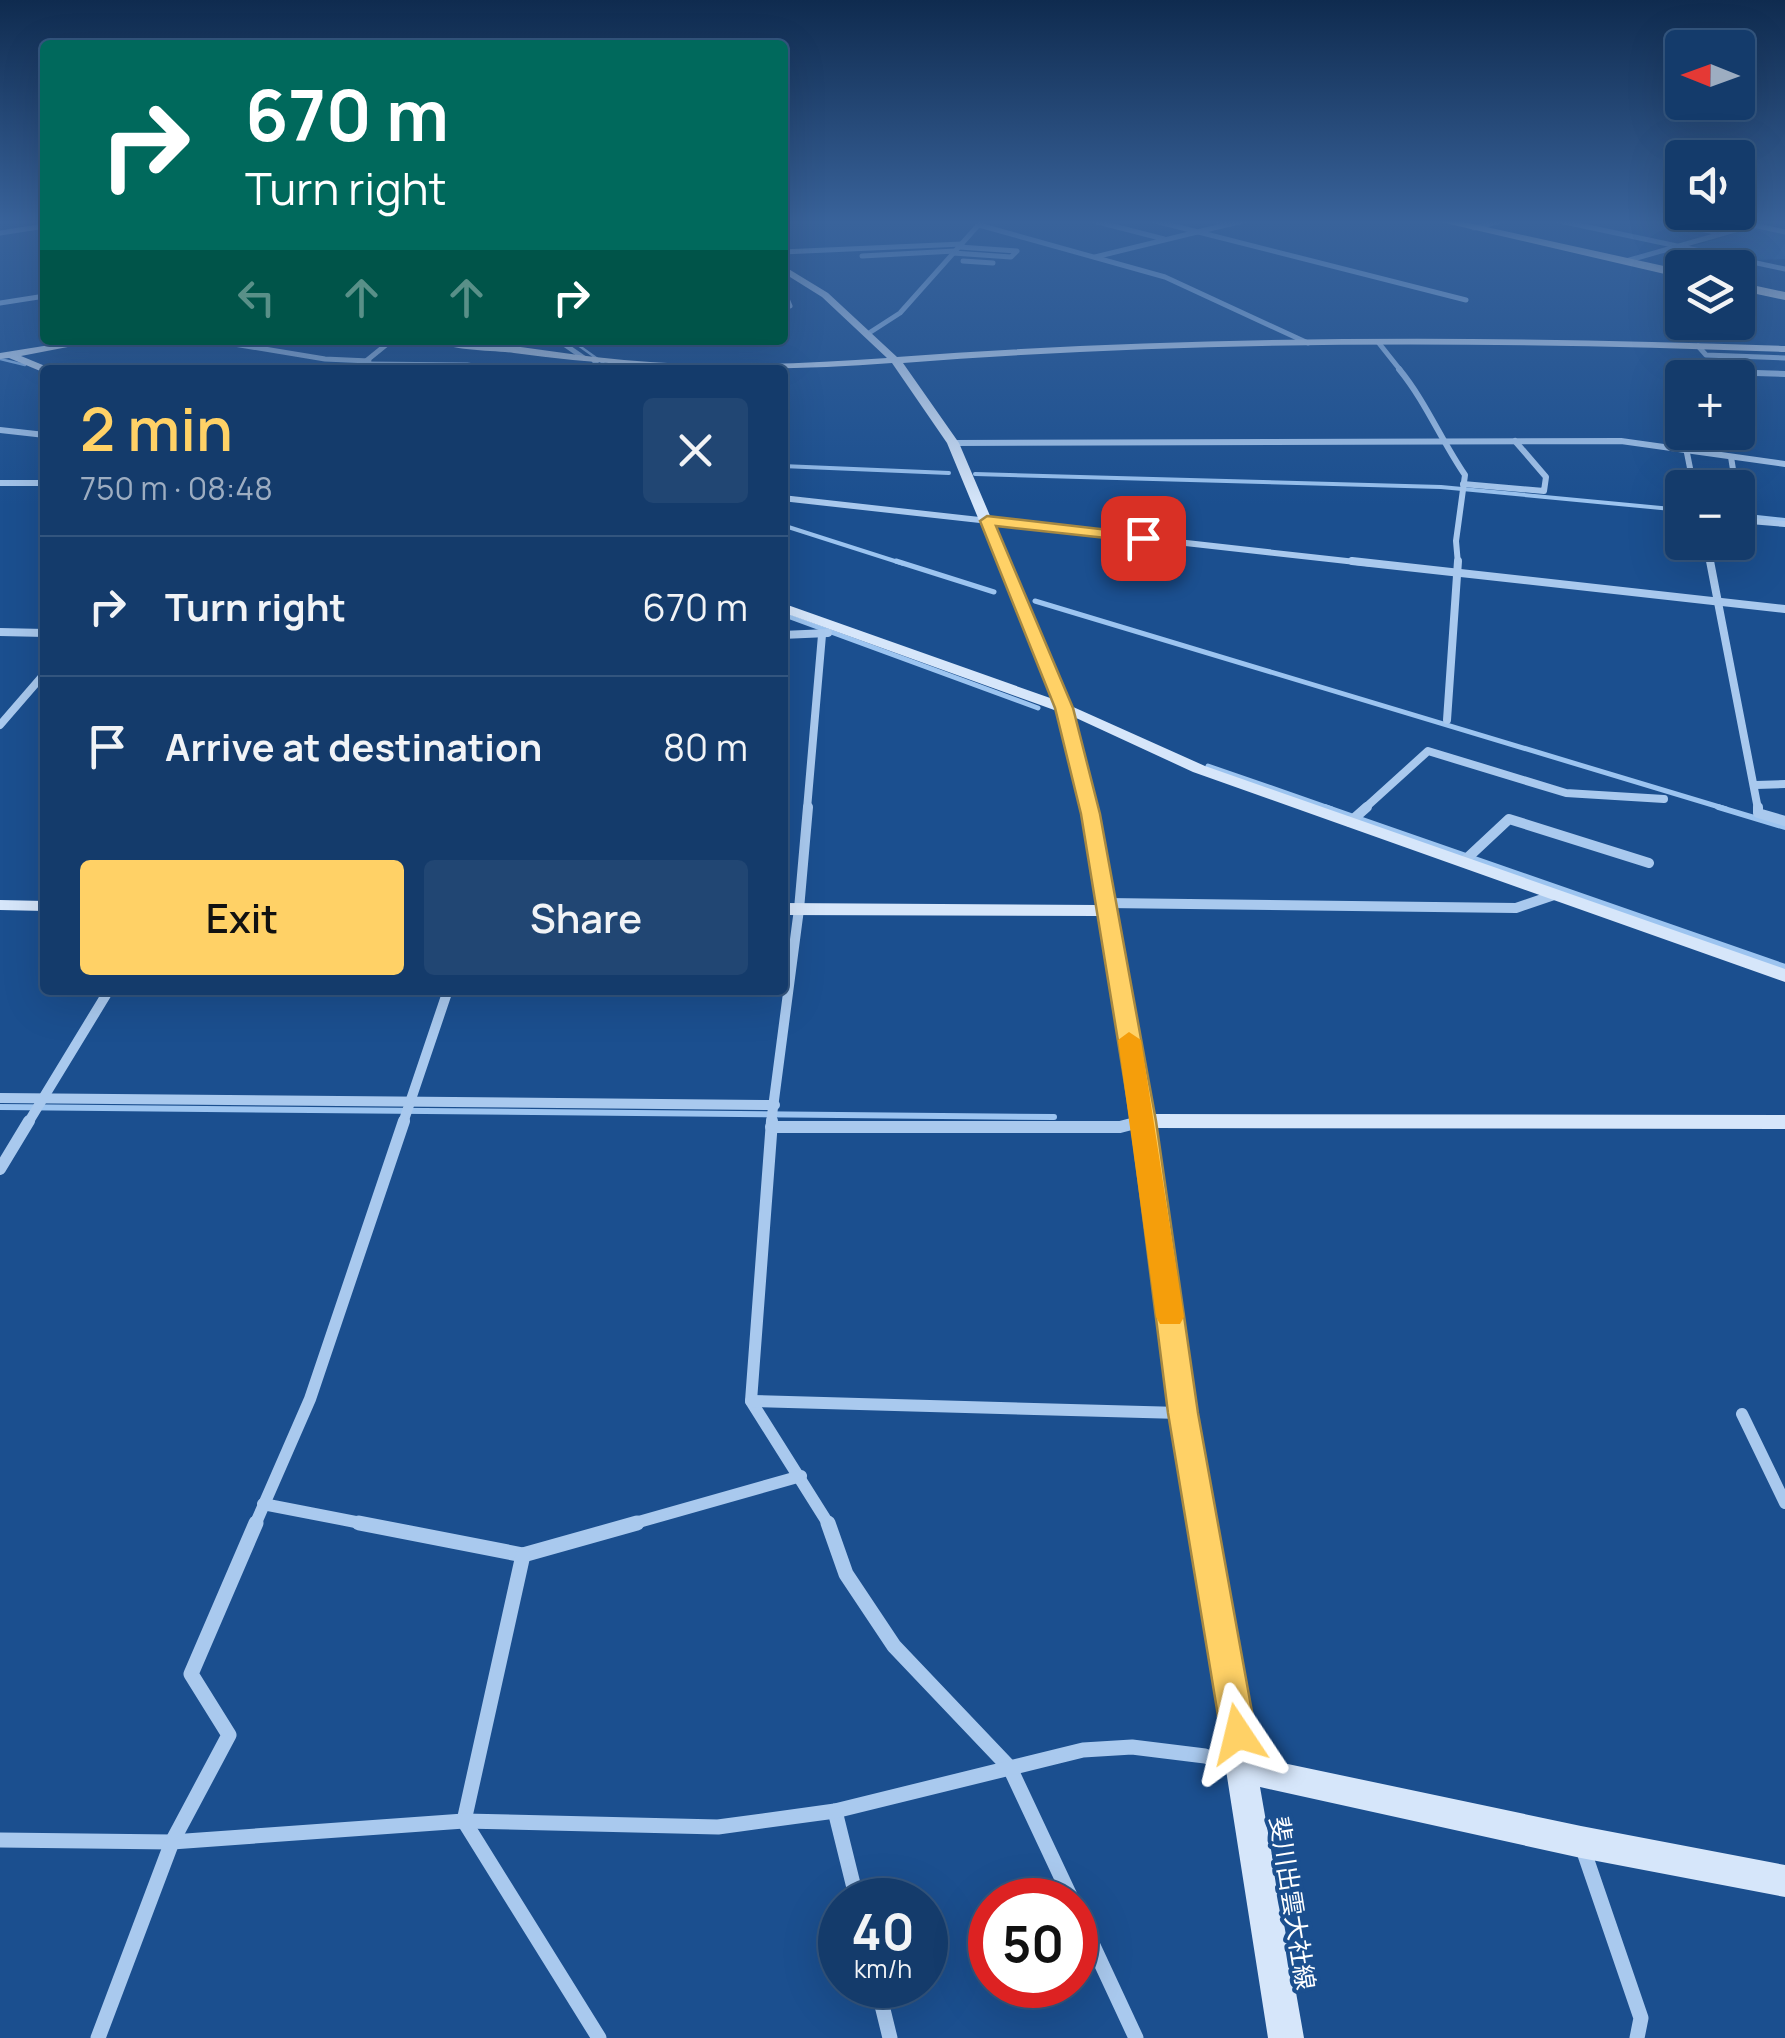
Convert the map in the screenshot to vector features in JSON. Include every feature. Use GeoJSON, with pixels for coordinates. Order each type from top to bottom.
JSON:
{"type":"FeatureCollection","features":[{"type":"Feature","properties":{"kind":"street","name":"斐川出雲大社線"},"geometry":{"type":"LineString","coordinates":[[842,315],[869,333],[893,358],[954,443],[1064,708],[1090,814],[1144,1121],[1183,1413],[1286,2038]]}},
{"type":"Feature","properties":{"kind":"street"},"geometry":{"type":"LineString","coordinates":[[869,333],[897,315]]}},
{"type":"Feature","properties":{"kind":"street"},"geometry":{"type":"LineString","coordinates":[[1248,315],[1308,343]]}},
{"type":"Feature","properties":{"kind":"street"},"geometry":{"type":"LineString","coordinates":[[1378,342],[1423,399],[1441,440],[1465,475],[1456,541],[1458,573],[1447,720]]}},
{"type":"Feature","properties":{"kind":"street"},"geometry":{"type":"LineString","coordinates":[[765,365],[1088,347],[1378,342],[1698,346],[1784,352]]}},
{"type":"Feature","properties":{"kind":"street"},"geometry":{"type":"LineString","coordinates":[[4,354],[65,345]]}},
{"type":"Feature","properties":{"kind":"street"},"geometry":{"type":"LineString","coordinates":[[240,345],[325,359],[467,365]]}},
{"type":"Feature","properties":{"kind":"street"},"geometry":{"type":"LineString","coordinates":[[363,365],[387,345]]}},
{"type":"Feature","properties":{"kind":"street"},"geometry":{"type":"LineString","coordinates":[[476,345],[669,365]]}},
{"type":"Feature","properties":{"kind":"street"},"geometry":{"type":"LineString","coordinates":[[566,345],[595,365]]}},
{"type":"Feature","properties":{"kind":"street"},"geometry":{"type":"LineString","coordinates":[[4,354],[40,368]]}},
{"type":"Feature","properties":{"kind":"street"},"geometry":{"type":"LineString","coordinates":[[1755,373],[1785,374]]}},
{"type":"Feature","properties":{"kind":"street"},"geometry":{"type":"LineString","coordinates":[[0,430],[40,434]]}},
{"type":"Feature","properties":{"kind":"street"},"geometry":{"type":"LineString","coordinates":[[1463,484],[1544,492],[1546,477],[1514,440]]}},
{"type":"Feature","properties":{"kind":"street"},"geometry":{"type":"LineString","coordinates":[[954,443],[1621,440],[1665,445]]}},
{"type":"Feature","properties":{"kind":"street"},"geometry":{"type":"LineString","coordinates":[[1696,450],[1785,465]]}},
{"type":"Feature","properties":{"kind":"street"},"geometry":{"type":"LineString","coordinates":[[1732,457],[1734,470]]}},
{"type":"Feature","properties":{"kind":"street"},"geometry":{"type":"LineString","coordinates":[[0,483],[40,483]]}},
{"type":"Feature","properties":{"kind":"street"},"geometry":{"type":"LineString","coordinates":[[788,499],[1785,608]]}},
{"type":"Feature","properties":{"kind":"street"},"geometry":{"type":"LineString","coordinates":[[1755,521],[1785,524]]}},
{"type":"Feature","properties":{"kind":"street"},"geometry":{"type":"LineString","coordinates":[[1711,560],[1738,714],[1756,785],[1758,813],[1785,821]]}},
{"type":"Feature","properties":{"kind":"street"},"geometry":{"type":"LineString","coordinates":[[788,609],[1064,708],[1199,769],[1785,976]]}},
{"type":"Feature","properties":{"kind":"street"},"geometry":{"type":"LineString","coordinates":[[788,635],[822,636],[838,628]]}},
{"type":"Feature","properties":{"kind":"street"},"geometry":{"type":"LineString","coordinates":[[0,632],[40,632]]}},
{"type":"Feature","properties":{"kind":"street"},"geometry":{"type":"LineString","coordinates":[[788,947],[822,636]]}},
{"type":"Feature","properties":{"kind":"street"},"geometry":{"type":"LineString","coordinates":[[0,725],[40,680]]}},
{"type":"Feature","properties":{"kind":"street"},"geometry":{"type":"LineString","coordinates":[[1350,822],[1428,751],[1566,792],[1664,800]]}},
{"type":"Feature","properties":{"kind":"street"},"geometry":{"type":"LineString","coordinates":[[1756,785],[1785,784]]}},
{"type":"Feature","properties":{"kind":"street"},"geometry":{"type":"LineString","coordinates":[[1463,862],[1509,819],[1648,863]]}},
{"type":"Feature","properties":{"kind":"street"},"geometry":{"type":"LineString","coordinates":[[791,910],[1516,908],[1554,895]]}},
{"type":"Feature","properties":{"kind":"street"},"geometry":{"type":"LineString","coordinates":[[0,906],[40,906]]}},
{"type":"Feature","properties":{"kind":"street"},"geometry":{"type":"LineString","coordinates":[[0,1168],[105,995]]}},
{"type":"Feature","properties":{"kind":"street"},"geometry":{"type":"LineString","coordinates":[[98,2038],[172,1842],[229,1736],[191,1674],[310,1400],[446,995]]}},
{"type":"Feature","properties":{"kind":"street"},"geometry":{"type":"LineString","coordinates":[[784,995],[751,1400],[826,1513],[846,1574],[894,1646],[1010,1768],[1062,1878]]}},
{"type":"Feature","properties":{"kind":"street"},"geometry":{"type":"LineString","coordinates":[[0,1098],[775,1105]]}},
{"type":"Feature","properties":{"kind":"street"},"geometry":{"type":"LineString","coordinates":[[771,1127],[1120,1127],[1144,1121],[1785,1122]]}},
{"type":"Feature","properties":{"kind":"street"},"geometry":{"type":"LineString","coordinates":[[751,1400],[1183,1413]]}},
{"type":"Feature","properties":{"kind":"street"},"geometry":{"type":"LineString","coordinates":[[1742,1414],[1785,1502]]}},
{"type":"Feature","properties":{"kind":"street"},"geometry":{"type":"LineString","coordinates":[[263,1504],[523,1555],[801,1476]]}},
{"type":"Feature","properties":{"kind":"street"},"geometry":{"type":"LineString","coordinates":[[523,1555],[464,1821],[599,2038]]}},
{"type":"Feature","properties":{"kind":"street"},"geometry":{"type":"LineString","coordinates":[[0,1840],[172,1842],[464,1821],[718,1826],[835,1812],[1084,1750],[1132,1747],[1205,1756],[1244,1769],[1785,1882]]}},
{"type":"Feature","properties":{"kind":"street"},"geometry":{"type":"LineString","coordinates":[[835,1812],[851,1878]]}},
{"type":"Feature","properties":{"kind":"street"},"geometry":{"type":"LineString","coordinates":[[1581,1842],[1641,2018],[1636,2038]]}},
{"type":"Feature","properties":{"kind":"street"},"geometry":{"type":"LineString","coordinates":[[1098,1956],[1136,2038]]}},
{"type":"Feature","properties":{"kind":"street"},"geometry":{"type":"LineString","coordinates":[[883,2008],[890,2038]]}},
{"type":"Feature","properties":{"kind":"waterway"},"geometry":{"type":"LineString","coordinates":[[578,345],[606,365]]}},
{"type":"Feature","properties":{"kind":"waterway"},"geometry":{"type":"LineString","coordinates":[[0,359],[25,365]]}},
{"type":"Feature","properties":{"kind":"waterway"},"geometry":{"type":"LineString","coordinates":[[788,466],[949,473]]}},
{"type":"Feature","properties":{"kind":"waterway"},"geometry":{"type":"LineString","coordinates":[[975,474],[1441,487],[1665,508]]}},
{"type":"Feature","properties":{"kind":"waterway"},"geometry":{"type":"LineString","coordinates":[[1755,517],[1785,520]]}},
{"type":"Feature","properties":{"kind":"waterway"},"geometry":{"type":"LineString","coordinates":[[788,527],[904,564]]}},
{"type":"Feature","properties":{"kind":"waterway"},"geometry":{"type":"LineString","coordinates":[[896,561],[994,592]]}},
{"type":"Feature","properties":{"kind":"waterway"},"geometry":{"type":"LineString","coordinates":[[1035,601],[1726,809]]}},
{"type":"Feature","properties":{"kind":"waterway"},"geometry":{"type":"LineString","coordinates":[[788,616],[1038,708]]}},
{"type":"Feature","properties":{"kind":"waterway"},"geometry":{"type":"LineString","coordinates":[[1208,766],[1332,809]]}},
{"type":"Feature","properties":{"kind":"waterway"},"geometry":{"type":"LineString","coordinates":[[1325,807],[1785,967]]}},
{"type":"Feature","properties":{"kind":"waterway"},"geometry":{"type":"LineString","coordinates":[[1718,807],[1785,827]]}},
{"type":"Feature","properties":{"kind":"waterway"},"geometry":{"type":"LineString","coordinates":[[0,1107],[1054,1117]]}},
{"type":"Feature","properties":{"kind":"slow traffic"},"geometry":{"type":"LineString","coordinates":[[1129,1040],[1170,1317]]}},
{"type":"Feature","properties":{"kind":"route"},"geometry":{"type":"LineString","coordinates":[[1143,538],[987,521],[1064,708],[1090,814],[1144,1121],[1183,1413],[1238,1734]]}}]}
